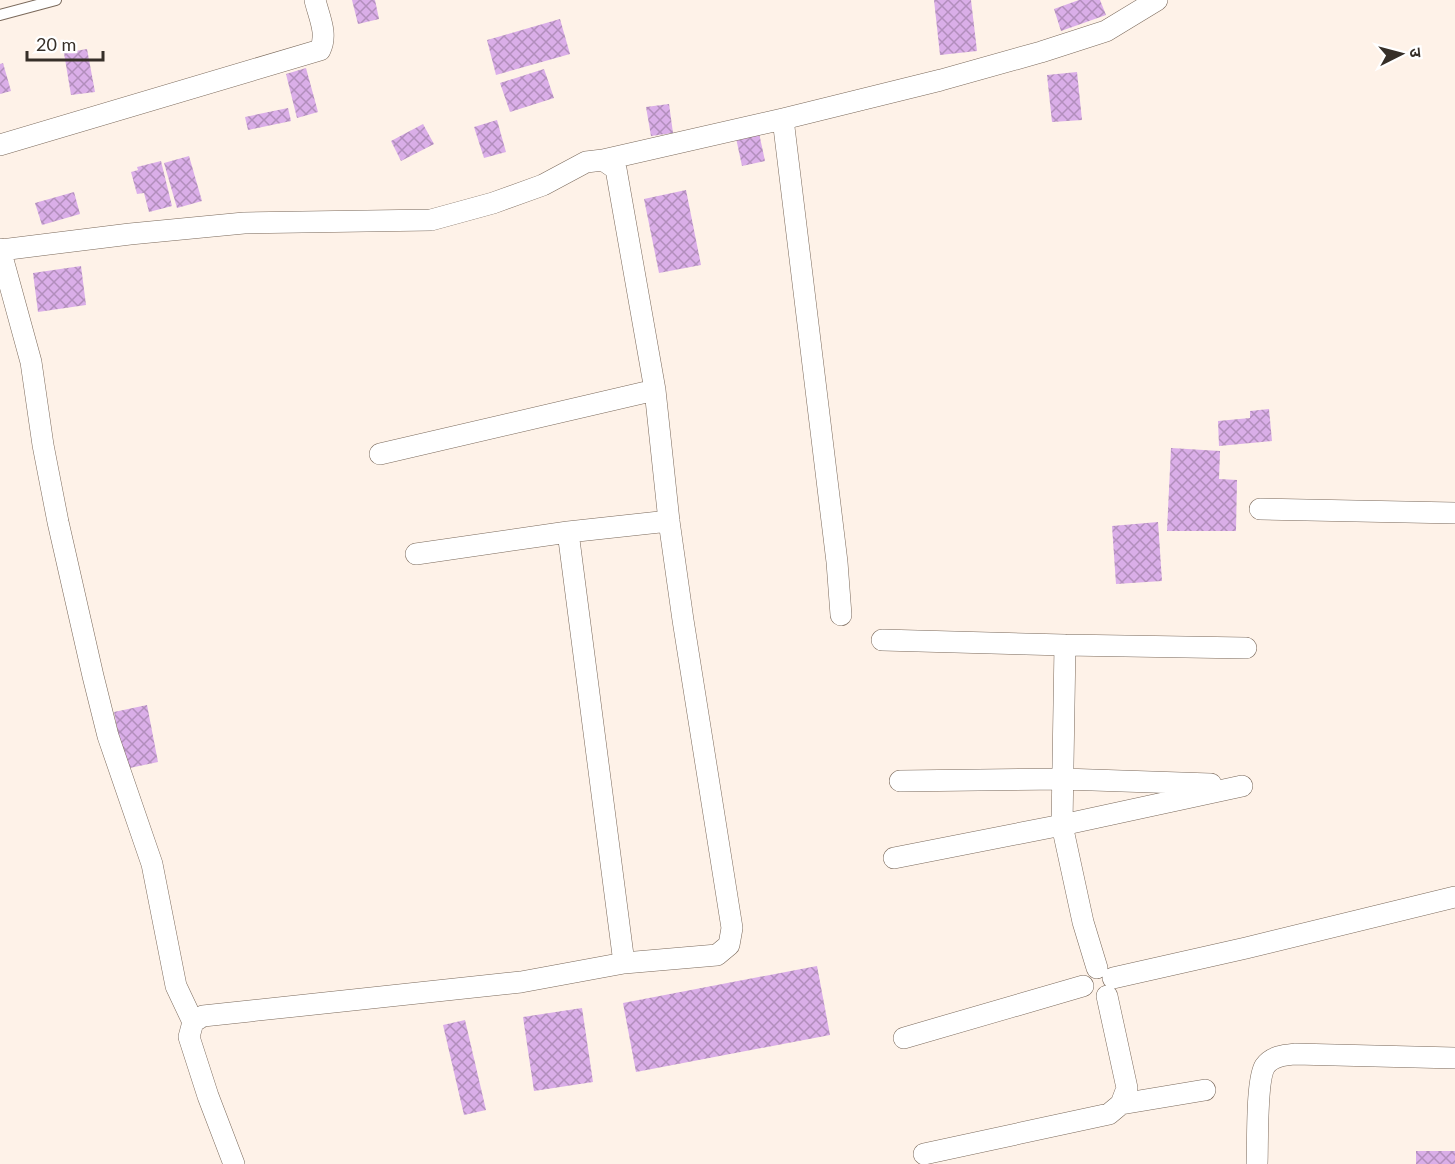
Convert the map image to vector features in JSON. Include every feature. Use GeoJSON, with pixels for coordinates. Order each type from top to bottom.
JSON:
{"type":"FeatureCollection","features":[{"type":"Feature","properties":{"kind":"street"},"geometry":{"type":"LineString","coordinates":[[0,145],[320,50],[324,33],[315,0]]}},
{"type":"Feature","properties":{"kind":"street"},"geometry":{"type":"LineString","coordinates":[[234,1164],[189,1037],[193,1022],[177,986],[152,864],[108,736],[58,522],[43,445],[31,362],[0,249],[244,224],[431,220],[493,203],[543,185],[586,162],[783,119],[941,80],[1041,52],[1106,31],[1157,0]]}},
{"type":"Feature","properties":{"kind":"street"},"geometry":{"type":"LineString","coordinates":[[783,119],[837,562],[841,615]]}},
{"type":"Feature","properties":{"kind":"street"},"geometry":{"type":"LineString","coordinates":[[193,1022],[202,1016],[521,982],[624,963],[717,955],[729,945],[732,928],[669,521],[655,390],[616,169],[603,160]]}},
{"type":"Feature","properties":{"kind":"street"},"geometry":{"type":"LineString","coordinates":[[380,454],[655,390]]}},
{"type":"Feature","properties":{"kind":"street"},"geometry":{"type":"LineString","coordinates":[[1260,509],[1455,513]]}},
{"type":"Feature","properties":{"kind":"street"},"geometry":{"type":"LineString","coordinates":[[416,554],[567,532],[669,521]]}},
{"type":"Feature","properties":{"kind":"street"},"geometry":{"type":"LineString","coordinates":[[567,532],[624,963]]}},
{"type":"Feature","properties":{"kind":"street"},"geometry":{"type":"LineString","coordinates":[[882,640],[1246,648]]}},
{"type":"Feature","properties":{"kind":"street"},"geometry":{"type":"LineString","coordinates":[[924,1154],[1109,1114],[1121,1104],[1127,1088],[1105,981],[1083,922],[1062,825],[1065,645]]}},
{"type":"Feature","properties":{"kind":"street"},"geometry":{"type":"LineString","coordinates":[[894,858],[1242,786],[1063,779],[900,781]]}},
{"type":"Feature","properties":{"kind":"street"},"geometry":{"type":"LineString","coordinates":[[1105,981],[1455,897]]}},
{"type":"Feature","properties":{"kind":"street"},"geometry":{"type":"LineString","coordinates":[[904,1038],[1083,986],[1092,997],[1102,998],[1105,981]]}},
{"type":"Feature","properties":{"kind":"street"},"geometry":{"type":"LineString","coordinates":[[1257,1164],[1260,1079],[1266,1065],[1278,1056],[1295,1054],[1455,1058]]}},
{"type":"Feature","properties":{"kind":"street"},"geometry":{"type":"LineString","coordinates":[[1121,1104],[1205,1090]]}},
{"type":"Feature","properties":{"kind":"lane"},"geometry":{"type":"LineString","coordinates":[[0,15],[56,0]]}},
{"type":"Feature","properties":{"kind":"building"},"geometry":{"type":"Polygon","coordinates":[[[352,0],[375,0],[379,19],[358,24],[352,0]]]}},
{"type":"Feature","properties":{"kind":"building"},"geometry":{"type":"Polygon","coordinates":[[[934,0],[971,0],[977,51],[940,55],[934,0]]]}},
{"type":"Feature","properties":{"kind":"building"},"geometry":{"type":"Polygon","coordinates":[[[1079,0],[1100,0],[1106,15],[1061,31],[1054,9],[1079,0]]]}},
{"type":"Feature","properties":{"kind":"building"},"geometry":{"type":"Polygon","coordinates":[[[560,19],[570,54],[496,75],[487,40],[560,19]]]}},
{"type":"Feature","properties":{"kind":"building"},"geometry":{"type":"Polygon","coordinates":[[[87,49],[95,92],[71,95],[64,53],[87,49]]]}},
{"type":"Feature","properties":{"kind":"building"},"geometry":{"type":"Polygon","coordinates":[[[3,63],[11,91],[0,94],[0,64],[3,63]]]}},
{"type":"Feature","properties":{"kind":"building"},"geometry":{"type":"Polygon","coordinates":[[[306,68],[318,112],[297,118],[286,74],[306,68]]]}},
{"type":"Feature","properties":{"kind":"building"},"geometry":{"type":"Polygon","coordinates":[[[544,69],[554,98],[510,112],[500,83],[544,69]]]}},
{"type":"Feature","properties":{"kind":"building"},"geometry":{"type":"Polygon","coordinates":[[[1077,72],[1082,120],[1052,122],[1047,75],[1077,72]]]}},
{"type":"Feature","properties":{"kind":"building"},"geometry":{"type":"Polygon","coordinates":[[[669,104],[673,133],[651,136],[646,107],[669,104]]]}},
{"type":"Feature","properties":{"kind":"building"},"geometry":{"type":"Polygon","coordinates":[[[288,108],[291,121],[248,130],[245,117],[288,108]]]}},
{"type":"Feature","properties":{"kind":"building"},"geometry":{"type":"Polygon","coordinates":[[[497,120],[506,152],[484,158],[474,127],[497,120]]]}},
{"type":"Feature","properties":{"kind":"building"},"geometry":{"type":"Polygon","coordinates":[[[423,124],[434,144],[401,161],[391,141],[423,124]]]}},
{"type":"Feature","properties":{"kind":"building"},"geometry":{"type":"Polygon","coordinates":[[[759,133],[765,161],[742,166],[736,138],[759,133]]]}},
{"type":"Feature","properties":{"kind":"building"},"geometry":{"type":"Polygon","coordinates":[[[189,156],[202,201],[177,208],[164,163],[189,156]]]}},
{"type":"Feature","properties":{"kind":"building"},"geometry":{"type":"Polygon","coordinates":[[[161,161],[172,206],[149,212],[144,193],[137,194],[131,172],[138,170],[137,167],[161,161]]]}},
{"type":"Feature","properties":{"kind":"building"},"geometry":{"type":"Polygon","coordinates":[[[686,190],[701,265],[659,273],[644,199],[686,190]]]}},
{"type":"Feature","properties":{"kind":"building"},"geometry":{"type":"Polygon","coordinates":[[[74,192],[80,214],[42,225],[35,203],[74,192]]]}},
{"type":"Feature","properties":{"kind":"building"},"geometry":{"type":"Polygon","coordinates":[[[81,266],[86,305],[38,312],[33,273],[81,266]]]}},
{"type":"Feature","properties":{"kind":"building"},"geometry":{"type":"Polygon","coordinates":[[[1269,409],[1272,441],[1219,446],[1218,421],[1250,418],[1250,411],[1269,409]]]}},
{"type":"Feature","properties":{"kind":"building"},"geometry":{"type":"Polygon","coordinates":[[[1171,448],[1220,451],[1219,479],[1237,480],[1236,531],[1167,531],[1171,448]]]}},
{"type":"Feature","properties":{"kind":"building"},"geometry":{"type":"Polygon","coordinates":[[[1158,522],[1162,581],[1116,584],[1112,526],[1158,522]]]}},
{"type":"Feature","properties":{"kind":"building"},"geometry":{"type":"Polygon","coordinates":[[[147,705],[158,762],[125,769],[114,712],[147,705]]]}},
{"type":"Feature","properties":{"kind":"building"},"geometry":{"type":"Polygon","coordinates":[[[817,966],[830,1035],[636,1072],[623,1003],[817,966]]]}},
{"type":"Feature","properties":{"kind":"building"},"geometry":{"type":"Polygon","coordinates":[[[582,1008],[593,1082],[534,1091],[523,1017],[582,1008]]]}},
{"type":"Feature","properties":{"kind":"building"},"geometry":{"type":"Polygon","coordinates":[[[465,1020],[486,1110],[464,1115],[443,1025],[465,1020]]]}},
{"type":"Feature","properties":{"kind":"building"},"geometry":{"type":"Polygon","coordinates":[[[1416,1151],[1455,1151],[1455,1164],[1416,1164],[1416,1151]]]}}]}
